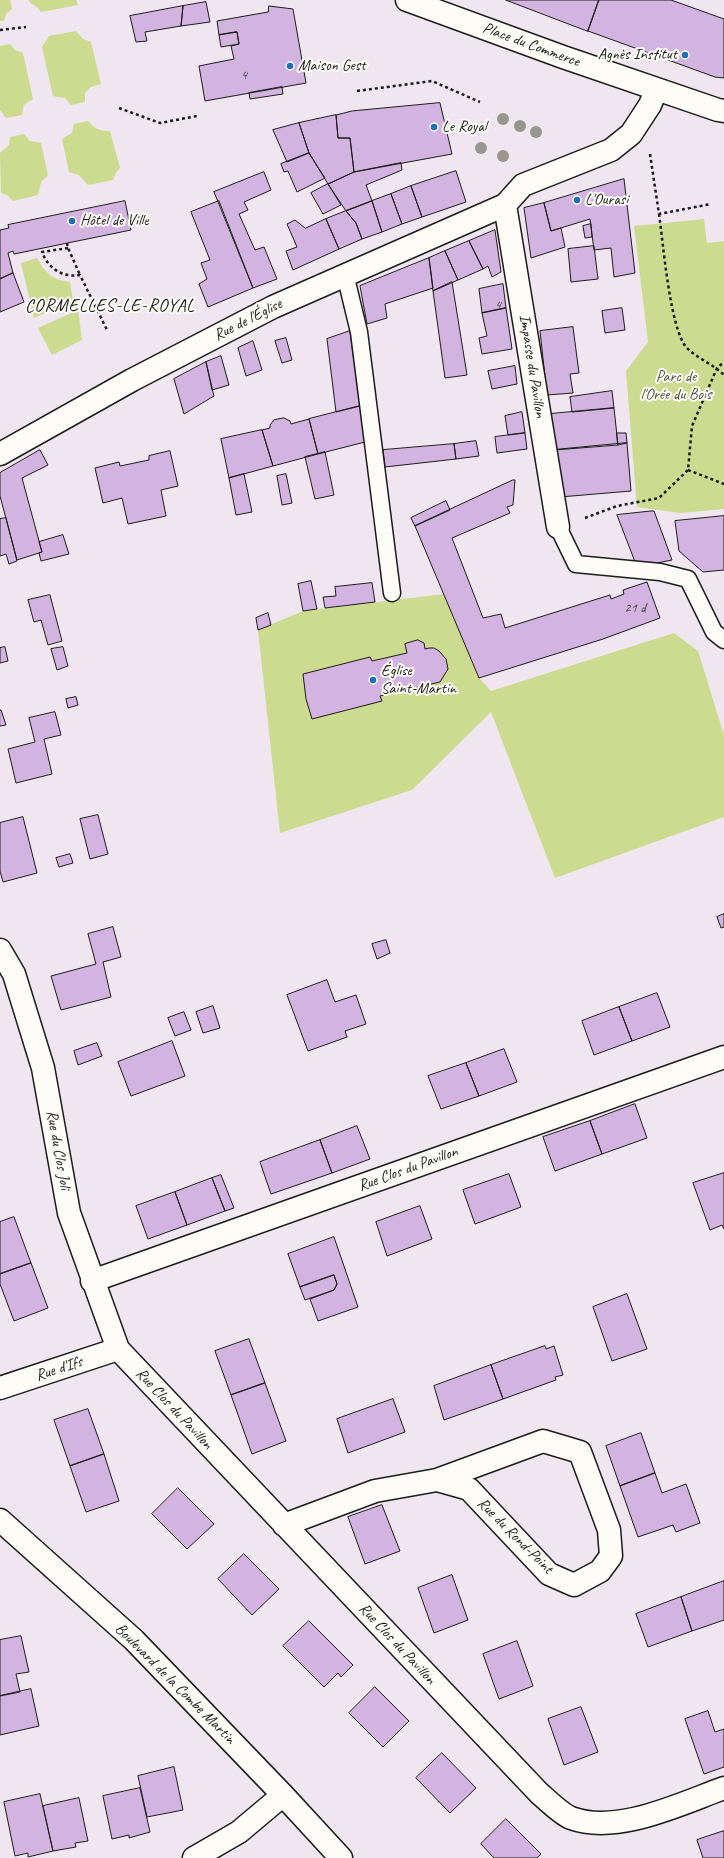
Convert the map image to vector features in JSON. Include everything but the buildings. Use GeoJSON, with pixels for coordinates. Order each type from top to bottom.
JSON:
{"type":"FeatureCollection","features":[{"type":"Feature","properties":{"kind":"street","name":"Place du Commerce"},"geometry":{"type":"LineString","coordinates":[[407,0],[656,90],[724,111]]}},
{"type":"Feature","properties":{"kind":"street"},"geometry":{"type":"LineString","coordinates":[[505,205],[523,185],[611,150],[631,134],[650,105],[656,90]]}},
{"type":"Feature","properties":{"kind":"street","name":"Rue de l'Église"},"geometry":{"type":"LineString","coordinates":[[0,454],[139,376],[273,307],[345,274],[505,205]]}},
{"type":"Feature","properties":{"kind":"street","name":"Impasse du Pavillon"},"geometry":{"type":"LineString","coordinates":[[505,205],[558,527]]}},
{"type":"Feature","properties":{"kind":"street","name":"Rue du Clos Joli"},"geometry":{"type":"LineString","coordinates":[[0,950],[14,974],[43,1068],[68,1213],[118,1349]]}},
{"type":"Feature","properties":{"kind":"street","name":"Rue Clos du Pavillon"},"geometry":{"type":"LineString","coordinates":[[92,1281],[724,1057]]}},
{"type":"Feature","properties":{"kind":"street","name":"Rue Clos du Pavillon"},"geometry":{"type":"LineString","coordinates":[[118,1349],[539,1794],[570,1818],[599,1824],[644,1817],[724,1788]]}},
{"type":"Feature","properties":{"kind":"street","name":"Rue d'Ifs"},"geometry":{"type":"LineString","coordinates":[[0,1388],[118,1349]]}},
{"type":"Feature","properties":{"kind":"street","name":"Rue du Rond-Point"},"geometry":{"type":"LineString","coordinates":[[284,1525],[375,1491],[437,1480],[543,1440],[580,1452],[609,1530],[611,1556],[600,1571],[574,1585],[549,1574],[469,1489],[437,1480]]}},
{"type":"Feature","properties":{"kind":"street","name":"Boulevard de la Combe Martin"},"geometry":{"type":"LineString","coordinates":[[0,1520],[134,1640],[283,1795],[341,1858]]}},
{"type":"Feature","properties":{"kind":"street"},"geometry":{"type":"LineString","coordinates":[[194,1858],[239,1832],[283,1795]]}},
{"type":"Feature","properties":{"kind":"lane"},"geometry":{"type":"LineString","coordinates":[[345,274],[359,332],[392,593]]}},
{"type":"Feature","properties":{"kind":"lane"},"geometry":{"type":"LineString","coordinates":[[558,527],[576,564],[660,572],[688,579],[714,632],[724,640]]}},
{"type":"Feature","properties":{"kind":"path"},"geometry":{"type":"LineString","coordinates":[[0,30],[26,27]]}},
{"type":"Feature","properties":{"kind":"path"},"geometry":{"type":"LineString","coordinates":[[357,91],[432,81],[480,102]]}},
{"type":"Feature","properties":{"kind":"path"},"geometry":{"type":"LineString","coordinates":[[119,108],[160,123],[197,116]]}},
{"type":"Feature","properties":{"kind":"path"},"geometry":{"type":"LineString","coordinates":[[649,149],[674,317],[686,348],[717,368],[724,375]]}},
{"type":"Feature","properties":{"kind":"path"},"geometry":{"type":"LineString","coordinates":[[659,214],[711,204]]}},
{"type":"Feature","properties":{"kind":"path"},"geometry":{"type":"LineString","coordinates":[[68,243],[68,248],[80,275],[107,330]]}},
{"type":"Feature","properties":{"kind":"path"},"geometry":{"type":"LineString","coordinates":[[68,248],[42,252],[50,267],[72,277],[80,275]]}},
{"type":"Feature","properties":{"kind":"path"},"geometry":{"type":"LineString","coordinates":[[558,527],[617,506],[659,498],[688,470],[692,426],[717,368],[724,362]]}},
{"type":"Feature","properties":{"kind":"path"},"geometry":{"type":"LineString","coordinates":[[688,470],[724,484]]}},
{"type":"Feature","properties":{"kind":"green space"},"geometry":{"type":"Polygon","coordinates":[[[0,0],[10,0],[12,9],[6,14],[4,21],[0,21],[0,0]]]}},
{"type":"Feature","properties":{"kind":"green space"},"geometry":{"type":"Polygon","coordinates":[[[29,0],[76,0],[78,5],[41,12],[37,7],[30,3],[29,0]]]}},
{"type":"Feature","properties":{"kind":"green space"},"geometry":{"type":"Polygon","coordinates":[[[76,31],[83,39],[91,42],[101,84],[91,87],[85,93],[85,102],[71,105],[65,98],[53,96],[42,47],[49,36],[76,31]]]}},
{"type":"Feature","properties":{"kind":"green space"},"geometry":{"type":"Polygon","coordinates":[[[10,44],[15,50],[23,53],[33,99],[24,105],[22,115],[6,118],[0,110],[0,46],[10,44]]]}},
{"type":"Feature","properties":{"kind":"green space"},"geometry":{"type":"Polygon","coordinates":[[[88,121],[98,129],[110,131],[120,168],[116,172],[113,180],[88,185],[79,175],[69,172],[62,139],[72,133],[74,124],[88,121]]]}},
{"type":"Feature","properties":{"kind":"green space"},"geometry":{"type":"Polygon","coordinates":[[[24,134],[30,141],[41,143],[48,175],[41,182],[38,195],[13,201],[7,195],[1,193],[0,153],[9,145],[10,137],[24,134]]]}},
{"type":"Feature","properties":{"kind":"green space","name":"Parc de l'Orée du Bois"},"geometry":{"type":"Polygon","coordinates":[[[704,219],[707,243],[724,241],[724,509],[680,513],[637,507],[626,371],[648,342],[634,226],[704,219]]]}},
{"type":"Feature","properties":{"kind":"green space"},"geometry":{"type":"Polygon","coordinates":[[[37,258],[47,272],[54,278],[70,282],[73,301],[34,318],[21,263],[37,258]]]}},
{"type":"Feature","properties":{"kind":"green space"},"geometry":{"type":"Polygon","coordinates":[[[78,310],[82,340],[52,355],[38,328],[78,310]]]}},
{"type":"Feature","properties":{"kind":"green space"},"geometry":{"type":"Polygon","coordinates":[[[444,594],[479,678],[491,691],[674,633],[698,651],[724,735],[724,817],[555,878],[491,712],[412,790],[280,833],[258,630],[303,611],[444,594]]]}},
{"type":"Feature","properties":{"kind":"place","name":"Agnès Institut"},"geometry":{"type":"Point","coordinates":[685,55]}},
{"type":"Feature","properties":{"kind":"place","name":"Maison Gest"},"geometry":{"type":"Point","coordinates":[290,66]}},
{"type":"Feature","properties":{"kind":"place","name":"Le Royal"},"geometry":{"type":"Point","coordinates":[434,127]}},
{"type":"Feature","properties":{"kind":"place","name":"L'Ourasi"},"geometry":{"type":"Point","coordinates":[577,200]}},
{"type":"Feature","properties":{"kind":"place","name":"Hôtel de Ville"},"geometry":{"type":"Point","coordinates":[72,221]}},
{"type":"Feature","properties":{"kind":"place","name":"Église Saint-Martin"},"geometry":{"type":"Point","coordinates":[373,680]}},
{"type":"Feature","properties":{"kind":"district","name":"CORMELLES-LE-ROYAL"},"geometry":{"type":"Point","coordinates":[110,306]}}]}
